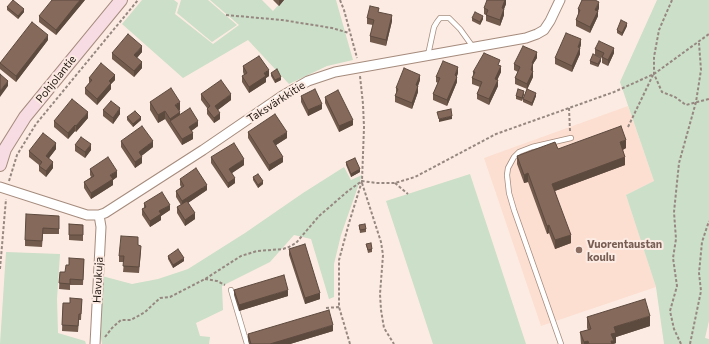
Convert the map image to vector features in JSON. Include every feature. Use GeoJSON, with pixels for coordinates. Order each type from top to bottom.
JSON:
{"type":"FeatureCollection","features":[{"type":"Feature","properties":{"kind":"main road","name":"Pohjolantie"},"geometry":{"type":"LineString","coordinates":[[0,165],[5,149],[25,117],[122,0]]}},
{"type":"Feature","properties":{"kind":"street","name":"Taksvärkkitie"},"geometry":{"type":"LineString","coordinates":[[99,215],[118,206],[282,96],[308,81],[328,74],[526,38],[544,30],[560,0]]}},
{"type":"Feature","properties":{"kind":"street"},"geometry":{"type":"LineString","coordinates":[[4,188],[86,215],[99,215]]}},
{"type":"Feature","properties":{"kind":"street","name":"Havukuja"},"geometry":{"type":"LineString","coordinates":[[95,343],[101,227],[99,215]]}},
{"type":"Feature","properties":{"kind":"lane"},"geometry":{"type":"LineString","coordinates":[[428,55],[434,27],[440,18],[449,18],[460,29],[473,47]]}},
{"type":"Feature","properties":{"kind":"lane"},"geometry":{"type":"LineString","coordinates":[[561,344],[514,210],[509,193],[507,175],[511,162],[519,152],[532,147],[571,138]]}},
{"type":"Feature","properties":{"kind":"lane"},"geometry":{"type":"LineString","coordinates":[[231,290],[247,344]]}},
{"type":"Feature","properties":{"kind":"path"},"geometry":{"type":"LineString","coordinates":[[0,269],[4,188],[17,155],[36,124],[138,0]]}},
{"type":"Feature","properties":{"kind":"path"},"geometry":{"type":"LineString","coordinates":[[340,0],[359,68],[363,104],[362,181],[348,223],[339,260],[339,307],[350,344]]}},
{"type":"Feature","properties":{"kind":"path"},"geometry":{"type":"LineString","coordinates":[[672,0],[660,30],[654,57],[654,74],[662,92],[675,96],[686,105],[709,99]]}},
{"type":"Feature","properties":{"kind":"path"},"geometry":{"type":"LineString","coordinates":[[226,15],[332,28],[350,33]]}},
{"type":"Feature","properties":{"kind":"path"},"geometry":{"type":"LineString","coordinates":[[95,343],[102,340],[121,320],[131,320],[145,312],[160,298],[170,297],[205,279],[241,256],[257,251],[290,247],[296,243],[319,216],[362,181],[395,183],[415,177],[496,134],[614,92],[654,74],[709,34]]}},
{"type":"Feature","properties":{"kind":"path"},"geometry":{"type":"LineString","coordinates":[[681,344],[674,330],[670,311],[678,286],[673,258],[676,239],[674,212],[679,163],[696,102],[701,70],[699,42]]}},
{"type":"Feature","properties":{"kind":"path"},"geometry":{"type":"LineString","coordinates":[[628,127],[654,74]]}},
{"type":"Feature","properties":{"kind":"path"},"geometry":{"type":"LineString","coordinates":[[569,108],[571,138]]}},
{"type":"Feature","properties":{"kind":"path"},"geometry":{"type":"LineString","coordinates":[[362,181],[384,255],[380,294],[381,310],[384,328],[394,344]]}},
{"type":"Feature","properties":{"kind":"path"},"geometry":{"type":"LineString","coordinates":[[395,183],[408,194]]}},
{"type":"Feature","properties":{"kind":"path"},"geometry":{"type":"LineString","coordinates":[[690,344],[702,291],[699,273],[702,242],[709,221]]}},
{"type":"Feature","properties":{"kind":"path"},"geometry":{"type":"LineString","coordinates":[[205,279],[217,281],[231,290]]}},
{"type":"Feature","properties":{"kind":"path"},"geometry":{"type":"LineString","coordinates":[[326,308],[339,307]]}},
{"type":"Feature","properties":{"kind":"shaded area","name":"Vuorentaustan koulu"},"geometry":{"type":"Polygon","coordinates":[[[628,106],[654,181],[626,195],[656,287],[541,326],[484,158],[628,106]]]}},
{"type":"Feature","properties":{"kind":"green space"},"geometry":{"type":"Polygon","coordinates":[[[142,0],[174,0],[178,3],[175,14],[213,44],[239,25],[210,0],[262,0],[273,11],[283,0],[336,0],[353,60],[327,66],[289,84],[248,40],[183,78],[122,24],[142,0]]]}},
{"type":"Feature","properties":{"kind":"green space"},"geometry":{"type":"Polygon","coordinates":[[[181,0],[208,0],[237,25],[212,42],[177,13],[181,0]]]}},
{"type":"Feature","properties":{"kind":"green space"},"geometry":{"type":"Polygon","coordinates":[[[657,0],[709,0],[709,321],[705,338],[709,339],[709,344],[664,344],[656,287],[626,195],[654,181],[620,82],[657,0]]]}},
{"type":"Feature","properties":{"kind":"green space"},"geometry":{"type":"Polygon","coordinates":[[[344,167],[351,180],[362,175],[341,235],[334,264],[334,297],[329,299],[311,239],[294,235],[270,262],[222,286],[223,310],[196,323],[200,336],[210,337],[209,344],[102,344],[99,328],[102,276],[132,284],[158,279],[188,269],[344,167]]]}},
{"type":"Feature","properties":{"kind":"green space"},"geometry":{"type":"Polygon","coordinates":[[[470,174],[526,344],[433,344],[386,201],[470,174]]]}},
{"type":"Feature","properties":{"kind":"green space"},"geometry":{"type":"Polygon","coordinates":[[[6,252],[60,254],[57,299],[58,333],[85,341],[86,344],[0,344],[6,252]]]}},
{"type":"Feature","properties":{"kind":"building"},"geometry":{"type":"Polygon","coordinates":[[[13,0],[24,9],[18,16],[7,7],[13,0]]]}},
{"type":"Feature","properties":{"kind":"building"},"geometry":{"type":"Polygon","coordinates":[[[52,0],[80,0],[56,30],[39,16],[52,0]]]}},
{"type":"Feature","properties":{"kind":"building"},"geometry":{"type":"Polygon","coordinates":[[[487,0],[505,0],[502,8],[504,9],[500,20],[486,15],[488,10],[484,8],[487,0]]]}},
{"type":"Feature","properties":{"kind":"building"},"geometry":{"type":"Polygon","coordinates":[[[582,0],[595,0],[599,2],[595,10],[598,11],[590,27],[576,20],[580,10],[578,9],[582,0]]]}},
{"type":"Feature","properties":{"kind":"building"},"geometry":{"type":"Polygon","coordinates":[[[370,6],[379,8],[378,12],[392,15],[386,40],[370,36],[374,20],[367,18],[370,6]]]}},
{"type":"Feature","properties":{"kind":"building"},"geometry":{"type":"Polygon","coordinates":[[[475,12],[483,16],[480,22],[472,18],[475,12]]]}},
{"type":"Feature","properties":{"kind":"building"},"geometry":{"type":"Polygon","coordinates":[[[621,20],[627,23],[622,33],[617,30],[621,20]]]}},
{"type":"Feature","properties":{"kind":"building"},"geometry":{"type":"Polygon","coordinates":[[[32,22],[48,35],[16,76],[0,63],[32,22]]]}},
{"type":"Feature","properties":{"kind":"building"},"geometry":{"type":"Polygon","coordinates":[[[566,33],[581,39],[578,47],[580,48],[572,66],[555,58],[566,33]]]}},
{"type":"Feature","properties":{"kind":"building"},"geometry":{"type":"Polygon","coordinates":[[[128,34],[142,46],[134,55],[142,62],[134,71],[112,53],[128,34]]]}},
{"type":"Feature","properties":{"kind":"building"},"geometry":{"type":"Polygon","coordinates":[[[599,41],[614,48],[608,60],[602,57],[604,53],[595,49],[599,41]]]}},
{"type":"Feature","properties":{"kind":"building"},"geometry":{"type":"Polygon","coordinates":[[[523,46],[537,52],[532,63],[531,70],[533,71],[527,84],[515,78],[520,67],[514,64],[523,46]]]}},
{"type":"Feature","properties":{"kind":"building"},"geometry":{"type":"Polygon","coordinates":[[[484,53],[500,60],[498,65],[501,66],[495,79],[498,80],[489,99],[477,94],[482,82],[472,78],[475,72],[473,72],[484,53]]]}},
{"type":"Feature","properties":{"kind":"building"},"geometry":{"type":"Polygon","coordinates":[[[593,54],[601,58],[598,64],[590,61],[593,54]]]}},
{"type":"Feature","properties":{"kind":"building"},"geometry":{"type":"Polygon","coordinates":[[[259,56],[269,70],[264,73],[266,76],[249,87],[242,76],[247,73],[243,66],[259,56]]]}},
{"type":"Feature","properties":{"kind":"building"},"geometry":{"type":"Polygon","coordinates":[[[443,61],[458,67],[455,75],[457,77],[447,100],[433,94],[440,78],[436,77],[443,61]]]}},
{"type":"Feature","properties":{"kind":"building"},"geometry":{"type":"Polygon","coordinates":[[[101,63],[115,75],[109,81],[111,83],[97,99],[85,88],[92,80],[89,78],[101,63]]]}},
{"type":"Feature","properties":{"kind":"building"},"geometry":{"type":"Polygon","coordinates":[[[404,68],[420,75],[412,103],[395,96],[398,89],[396,88],[404,68]]]}},
{"type":"Feature","properties":{"kind":"building"},"geometry":{"type":"Polygon","coordinates":[[[277,69],[281,77],[275,80],[271,73],[277,69]]]}},
{"type":"Feature","properties":{"kind":"building"},"geometry":{"type":"Polygon","coordinates":[[[0,74],[8,81],[0,91],[0,74]]]}},
{"type":"Feature","properties":{"kind":"building"},"geometry":{"type":"Polygon","coordinates":[[[221,80],[231,94],[215,106],[220,113],[214,118],[207,109],[210,106],[201,94],[221,80]]]}},
{"type":"Feature","properties":{"kind":"building"},"geometry":{"type":"Polygon","coordinates":[[[171,88],[180,102],[175,105],[180,112],[170,119],[165,111],[158,115],[150,102],[171,88]]]}},
{"type":"Feature","properties":{"kind":"building"},"geometry":{"type":"Polygon","coordinates":[[[315,89],[322,104],[308,110],[301,96],[315,89]]]}},
{"type":"Feature","properties":{"kind":"building"},"geometry":{"type":"Polygon","coordinates":[[[518,89],[524,91],[522,98],[516,96],[518,89]]]}},
{"type":"Feature","properties":{"kind":"building"},"geometry":{"type":"Polygon","coordinates":[[[527,89],[536,93],[532,103],[523,99],[527,89]]]}},
{"type":"Feature","properties":{"kind":"building"},"geometry":{"type":"Polygon","coordinates":[[[338,90],[353,120],[339,126],[325,97],[338,90]]]}},
{"type":"Feature","properties":{"kind":"building"},"geometry":{"type":"Polygon","coordinates":[[[72,99],[88,112],[68,133],[54,121],[72,99]]]}},
{"type":"Feature","properties":{"kind":"building"},"geometry":{"type":"Polygon","coordinates":[[[111,101],[120,108],[113,118],[103,110],[111,101]]]}},
{"type":"Feature","properties":{"kind":"building"},"geometry":{"type":"Polygon","coordinates":[[[190,108],[198,121],[189,127],[193,133],[182,139],[170,121],[190,108]]]}},
{"type":"Feature","properties":{"kind":"building"},"geometry":{"type":"Polygon","coordinates":[[[451,109],[452,116],[439,119],[437,112],[451,109]]]}},
{"type":"Feature","properties":{"kind":"building"},"geometry":{"type":"Polygon","coordinates":[[[135,111],[141,117],[133,124],[127,117],[135,111]]]}},
{"type":"Feature","properties":{"kind":"building"},"geometry":{"type":"Polygon","coordinates":[[[275,114],[287,132],[273,141],[283,157],[269,165],[248,132],[275,114]]]}},
{"type":"Feature","properties":{"kind":"building"},"geometry":{"type":"Polygon","coordinates":[[[142,126],[153,141],[139,152],[142,157],[135,162],[121,141],[142,126]]]}},
{"type":"Feature","properties":{"kind":"building"},"geometry":{"type":"Polygon","coordinates":[[[621,126],[626,140],[620,142],[625,157],[552,184],[571,235],[555,240],[549,225],[547,226],[528,173],[524,175],[517,156],[555,142],[558,149],[621,126]]]}},
{"type":"Feature","properties":{"kind":"building"},"geometry":{"type":"Polygon","coordinates":[[[43,133],[56,143],[46,156],[53,162],[46,171],[39,166],[42,162],[29,151],[43,133]]]}},
{"type":"Feature","properties":{"kind":"building"},"geometry":{"type":"Polygon","coordinates":[[[81,137],[91,144],[85,152],[75,145],[81,137]]]}},
{"type":"Feature","properties":{"kind":"building"},"geometry":{"type":"Polygon","coordinates":[[[234,143],[244,159],[229,169],[235,178],[228,183],[211,157],[234,143]]]}},
{"type":"Feature","properties":{"kind":"building"},"geometry":{"type":"Polygon","coordinates":[[[108,157],[117,171],[110,175],[113,179],[91,193],[84,182],[94,176],[90,169],[108,157]]]}},
{"type":"Feature","properties":{"kind":"building"},"geometry":{"type":"Polygon","coordinates":[[[355,158],[360,169],[351,174],[346,162],[355,158]]]}},
{"type":"Feature","properties":{"kind":"building"},"geometry":{"type":"Polygon","coordinates":[[[196,168],[207,185],[182,201],[176,191],[184,186],[180,179],[196,168]]]}},
{"type":"Feature","properties":{"kind":"building"},"geometry":{"type":"Polygon","coordinates":[[[258,174],[263,181],[258,185],[253,177],[258,174]]]}},
{"type":"Feature","properties":{"kind":"building"},"geometry":{"type":"Polygon","coordinates":[[[162,192],[170,205],[159,211],[161,214],[150,221],[142,209],[146,207],[144,203],[162,192]]]}},
{"type":"Feature","properties":{"kind":"building"},"geometry":{"type":"Polygon","coordinates":[[[187,201],[195,213],[185,220],[177,207],[187,201]]]}},
{"type":"Feature","properties":{"kind":"building"},"geometry":{"type":"Polygon","coordinates":[[[26,214],[59,216],[59,229],[43,228],[42,241],[25,240],[26,214]]]}},
{"type":"Feature","properties":{"kind":"building"},"geometry":{"type":"Polygon","coordinates":[[[69,224],[83,225],[83,235],[69,235],[69,224]]]}},
{"type":"Feature","properties":{"kind":"building"},"geometry":{"type":"Polygon","coordinates":[[[365,224],[366,229],[360,230],[359,225],[365,224]]]}},
{"type":"Feature","properties":{"kind":"building"},"geometry":{"type":"Polygon","coordinates":[[[121,236],[138,237],[138,245],[141,246],[139,267],[123,266],[124,256],[119,256],[121,236]]]}},
{"type":"Feature","properties":{"kind":"building"},"geometry":{"type":"Polygon","coordinates":[[[371,243],[372,249],[368,250],[366,244],[371,243]]]}},
{"type":"Feature","properties":{"kind":"building"},"geometry":{"type":"Polygon","coordinates":[[[305,244],[320,293],[305,298],[289,249],[305,244]]]}},
{"type":"Feature","properties":{"kind":"building"},"geometry":{"type":"Polygon","coordinates":[[[178,249],[184,258],[173,265],[168,256],[178,249]]]}},
{"type":"Feature","properties":{"kind":"building"},"geometry":{"type":"Polygon","coordinates":[[[69,258],[84,259],[83,280],[70,279],[70,284],[59,283],[60,272],[65,272],[66,265],[69,265],[69,258]]]}},
{"type":"Feature","properties":{"kind":"building"},"geometry":{"type":"Polygon","coordinates":[[[284,275],[288,290],[239,305],[234,290],[284,275]]]}},
{"type":"Feature","properties":{"kind":"building"},"geometry":{"type":"Polygon","coordinates":[[[70,298],[82,299],[81,314],[79,314],[78,326],[62,325],[63,303],[70,303],[70,298]]]}},
{"type":"Feature","properties":{"kind":"building"},"geometry":{"type":"Polygon","coordinates":[[[645,299],[650,316],[614,327],[616,333],[611,334],[614,341],[611,341],[612,344],[589,344],[588,341],[584,342],[580,332],[591,329],[587,317],[645,299]]]}},
{"type":"Feature","properties":{"kind":"building"},"geometry":{"type":"Polygon","coordinates":[[[329,310],[333,325],[270,344],[251,344],[248,334],[329,310]]]}},
{"type":"Feature","properties":{"kind":"place","name":"Vuorentaustan koulu"},"geometry":{"type":"Point","coordinates":[579,250]}}]}
